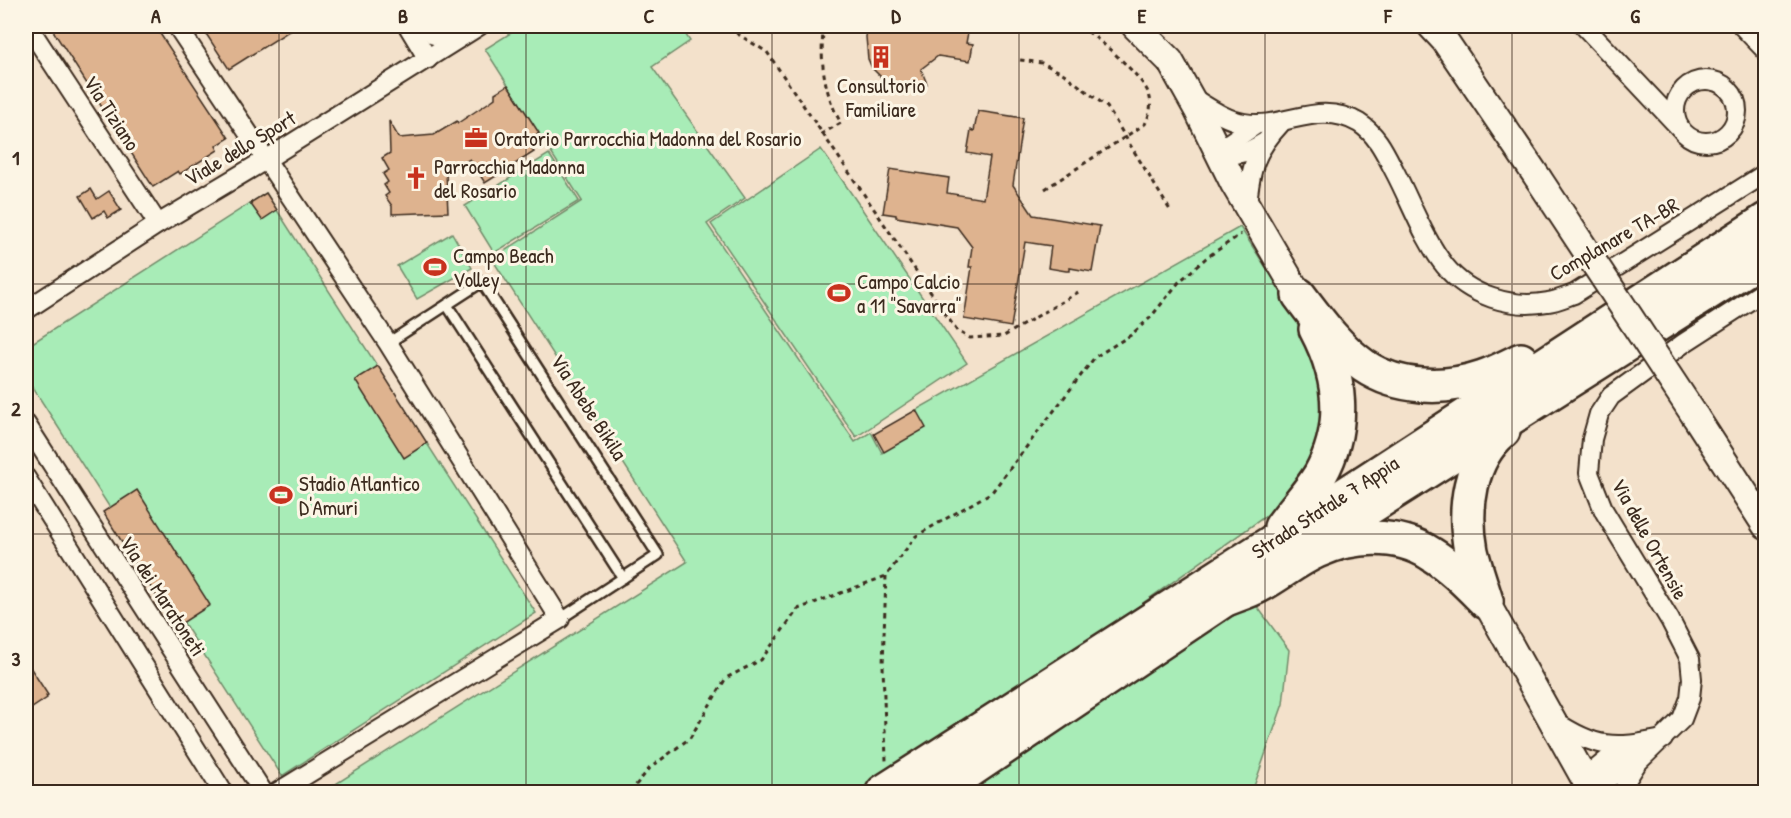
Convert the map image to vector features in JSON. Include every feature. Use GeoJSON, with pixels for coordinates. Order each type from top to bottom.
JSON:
{"type":"FeatureCollection","features":[{"type":"Feature","properties":{"kind":"highway","name":"Strada Statale 7 Appia"},"geometry":{"type":"LineString","coordinates":[[885,778],[1266,546],[1766,220]]}},
{"type":"Feature","properties":{"kind":"highway","name":"Strada Statale 7 Appia"},"geometry":{"type":"LineString","coordinates":[[938,792],[1223,600],[1766,256]]}},
{"type":"Feature","properties":{"kind":"highway"},"geometry":{"type":"LineString","coordinates":[[1299,295],[1333,338],[1363,366],[1392,381],[1424,385],[1450,385],[1484,377],[1543,349],[1602,326]]}},
{"type":"Feature","properties":{"kind":"highway"},"geometry":{"type":"LineString","coordinates":[[1266,546],[1320,475],[1334,442],[1338,402],[1336,377],[1327,348],[1299,295]]}},
{"type":"Feature","properties":{"kind":"highway"},"geometry":{"type":"LineString","coordinates":[[1486,602],[1471,550],[1468,508],[1474,470],[1492,440],[1552,396],[1572,377]]}},
{"type":"Feature","properties":{"kind":"highway"},"geometry":{"type":"LineString","coordinates":[[1223,600],[1260,585],[1316,551],[1336,543],[1372,537],[1402,542],[1429,552],[1460,576],[1486,602]]}},
{"type":"Feature","properties":{"kind":"street","name":"Via Tiziano"},"geometry":{"type":"LineString","coordinates":[[28,26],[158,224]]}},
{"type":"Feature","properties":{"kind":"street"},"geometry":{"type":"LineString","coordinates":[[177,26],[388,343],[560,618]]}},
{"type":"Feature","properties":{"kind":"street"},"geometry":{"type":"LineString","coordinates":[[408,26],[428,59]]}},
{"type":"Feature","properties":{"kind":"street"},"geometry":{"type":"LineString","coordinates":[[427,26],[434,35],[449,26]]}},
{"type":"Feature","properties":{"kind":"street","name":"Viale dello Sport"},"geometry":{"type":"LineString","coordinates":[[26,310],[158,224],[267,159],[479,26]]}},
{"type":"Feature","properties":{"kind":"street"},"geometry":{"type":"LineString","coordinates":[[1135,26],[1170,62],[1299,295]]}},
{"type":"Feature","properties":{"kind":"street"},"geometry":{"type":"LineString","coordinates":[[1431,26],[1444,41],[1538,178],[1766,526]]}},
{"type":"Feature","properties":{"kind":"street"},"geometry":{"type":"LineString","coordinates":[[1584,26],[1678,127]]}},
{"type":"Feature","properties":{"kind":"street"},"geometry":{"type":"LineString","coordinates":[[1742,26],[1766,51]]}},
{"type":"Feature","properties":{"kind":"street","name":"Complanare TA-BR"},"geometry":{"type":"LineString","coordinates":[[1190,96],[1228,118],[1244,123],[1281,123],[1302,115],[1324,113],[1341,115],[1360,124],[1379,141],[1446,267],[1465,284],[1488,298],[1521,304],[1548,302],[1574,294],[1766,173]]}},
{"type":"Feature","properties":{"kind":"street"},"geometry":{"type":"LineString","coordinates":[[1253,215],[1252,169],[1263,143],[1281,123]]}},
{"type":"Feature","properties":{"kind":"street"},"geometry":{"type":"LineString","coordinates":[[1220,154],[1229,143],[1257,124]]}},
{"type":"Feature","properties":{"kind":"street"},"geometry":{"type":"LineString","coordinates":[[1220,154],[1232,156],[1244,153],[1263,143]]}},
{"type":"Feature","properties":{"kind":"street","name":"Via delle Ortensie"},"geometry":{"type":"LineString","coordinates":[[1637,763],[1682,719],[1690,698],[1692,679],[1690,659],[1670,620],[1604,511],[1589,473],[1592,439],[1599,414],[1611,396],[1684,343],[1766,290]]}},
{"type":"Feature","properties":{"kind":"street","name":"Via dei Maratoneti"},"geometry":{"type":"LineString","coordinates":[[26,424],[263,792]]}},
{"type":"Feature","properties":{"kind":"street"},"geometry":{"type":"LineString","coordinates":[[26,478],[223,792]]}},
{"type":"Feature","properties":{"kind":"street"},"geometry":{"type":"LineString","coordinates":[[60,532],[85,517]]}},
{"type":"Feature","properties":{"kind":"street"},"geometry":{"type":"LineString","coordinates":[[1486,602],[1588,786]]}},
{"type":"Feature","properties":{"kind":"street","name":"Via Abebe Bikila"},"geometry":{"type":"LineString","coordinates":[[278,792],[560,618]]}},
{"type":"Feature","properties":{"kind":"street"},"geometry":{"type":"LineString","coordinates":[[139,659],[166,642]]}},
{"type":"Feature","properties":{"kind":"street"},"geometry":{"type":"LineString","coordinates":[[1551,719],[1576,736],[1602,745],[1634,745],[1663,739]]}},
{"type":"Feature","properties":{"kind":"street"},"geometry":{"type":"LineString","coordinates":[[1588,786],[1607,760],[1634,745]]}},
{"type":"Feature","properties":{"kind":"street"},"geometry":{"type":"LineString","coordinates":[[1588,786],[1637,763]]}},
{"type":"Feature","properties":{"kind":"street"},"geometry":{"type":"LineString","coordinates":[[1624,792],[1626,779],[1637,763]]}},
{"type":"Feature","properties":{"kind":"lane","name":"Via Abebe Bikila"},"geometry":{"type":"LineString","coordinates":[[388,343],[482,282],[658,555],[560,618]]}},
{"type":"Feature","properties":{"kind":"lane"},"geometry":{"type":"LineString","coordinates":[[447,305],[623,578]]}},
{"type":"Feature","properties":{"kind":"path"},"geometry":{"type":"LineString","coordinates":[[731,26],[736,33],[767,52],[957,331],[970,338],[1004,336],[1080,291]]}},
{"type":"Feature","properties":{"kind":"path"},"geometry":{"type":"LineString","coordinates":[[822,134],[841,123],[834,112],[826,86],[821,46],[824,26]]}},
{"type":"Feature","properties":{"kind":"path"},"geometry":{"type":"LineString","coordinates":[[1045,189],[1145,124],[1149,117],[1151,104],[1148,92],[1122,61],[1080,26]]}},
{"type":"Feature","properties":{"kind":"path"},"geometry":{"type":"LineString","coordinates":[[1020,60],[1042,63],[1064,74],[1107,107],[1170,210]]}},
{"type":"Feature","properties":{"kind":"path"},"geometry":{"type":"LineString","coordinates":[[630,792],[651,768],[690,738],[726,678],[761,660],[798,609],[886,576],[916,536],[992,492],[1095,357],[1131,335],[1150,318],[1179,282],[1232,239],[1253,215]]}},
{"type":"Feature","properties":{"kind":"path"},"geometry":{"type":"LineString","coordinates":[[885,778],[883,665],[886,576]]}},
{"type":"Feature","properties":{"kind":"green space"},"geometry":{"type":"Polygon","coordinates":[[[522,26],[680,26],[690,41],[652,67],[745,198],[707,224],[855,442],[871,432],[882,453],[916,410],[1240,227],[1324,358],[1329,434],[1298,493],[981,718],[866,792],[323,792],[687,562],[492,259],[582,201],[485,49],[522,26]]]}},
{"type":"Feature","properties":{"kind":"green space","name":"Campo Calcio a 11 \"Savarra\""},"geometry":{"type":"Polygon","coordinates":[[[821,149],[967,363],[856,437],[711,224],[821,149]]]}},
{"type":"Feature","properties":{"kind":"green space"},"geometry":{"type":"Polygon","coordinates":[[[549,154],[579,201],[494,253],[465,206],[549,154]]]}},
{"type":"Feature","properties":{"kind":"green space","name":"Stadio Atlantico D'Amuri"},"geometry":{"type":"Polygon","coordinates":[[[266,193],[536,613],[282,776],[26,377],[26,347],[266,193]]]}},
{"type":"Feature","properties":{"kind":"green space","name":"Campo Beach Volley"},"geometry":{"type":"Polygon","coordinates":[[[452,233],[472,268],[417,299],[397,266],[452,233]]]}},
{"type":"Feature","properties":{"kind":"green space"},"geometry":{"type":"Polygon","coordinates":[[[1251,598],[1289,650],[1283,704],[1252,792],[955,792],[1251,598]]]}},
{"type":"Feature","properties":{"kind":"building"},"geometry":{"type":"Polygon","coordinates":[[[50,26],[101,26],[106,32],[116,26],[155,26],[229,138],[216,146],[218,150],[180,174],[178,171],[153,187],[50,26]]]}},
{"type":"Feature","properties":{"kind":"building"},"geometry":{"type":"Polygon","coordinates":[[[201,26],[297,26],[229,69],[201,26]]]}},
{"type":"Feature","properties":{"kind":"building","name":"Consultorio Familiare"},"geometry":{"type":"Polygon","coordinates":[[[901,26],[969,27],[966,43],[973,44],[970,61],[938,56],[921,69],[927,84],[914,88],[907,88],[883,79],[872,68],[868,59],[867,28],[900,33],[901,26]]]}},
{"type":"Feature","properties":{"kind":"building"},"geometry":{"type":"Polygon","coordinates":[[[508,85],[539,133],[526,140],[534,152],[485,183],[470,159],[446,173],[448,212],[392,214],[392,206],[385,196],[389,193],[384,185],[388,182],[383,174],[389,170],[382,158],[390,153],[389,121],[399,138],[434,135],[457,121],[458,123],[491,101],[495,98],[495,93],[508,85]]]}},
{"type":"Feature","properties":{"kind":"building"},"geometry":{"type":"Polygon","coordinates":[[[978,111],[1023,118],[1013,185],[1033,215],[1100,226],[1092,272],[1070,268],[1070,271],[1066,271],[1048,268],[1051,246],[1025,242],[1011,327],[964,319],[972,267],[969,267],[972,247],[957,227],[883,213],[890,169],[949,178],[947,193],[983,199],[990,157],[967,153],[971,130],[974,131],[978,111]]]}},
{"type":"Feature","properties":{"kind":"building"},"geometry":{"type":"Polygon","coordinates":[[[91,189],[97,199],[109,191],[121,210],[108,218],[104,211],[93,218],[80,196],[91,189]]]}},
{"type":"Feature","properties":{"kind":"building"},"geometry":{"type":"Polygon","coordinates":[[[266,193],[277,210],[262,220],[250,203],[266,193]]]}},
{"type":"Feature","properties":{"kind":"building"},"geometry":{"type":"Polygon","coordinates":[[[378,366],[427,443],[404,458],[355,380],[378,366]]]}},
{"type":"Feature","properties":{"kind":"building"},"geometry":{"type":"Polygon","coordinates":[[[916,410],[926,428],[884,452],[874,434],[916,410]]]}},
{"type":"Feature","properties":{"kind":"building"},"geometry":{"type":"Polygon","coordinates":[[[137,490],[210,605],[176,627],[103,512],[137,490]]]}},
{"type":"Feature","properties":{"kind":"building"},"geometry":{"type":"Polygon","coordinates":[[[26,661],[48,695],[26,712],[26,661]]]}},
{"type":"Feature","properties":{"kind":"place","name":"Consultorio Familiare"},"geometry":{"type":"Point","coordinates":[881,57]}},
{"type":"Feature","properties":{"kind":"place","name":"Oratorio Parrocchia Madonna del Rosario"},"geometry":{"type":"Point","coordinates":[476,138]}},
{"type":"Feature","properties":{"kind":"place","name":"Parrocchia Madonna del Rosario"},"geometry":{"type":"Point","coordinates":[416,178]}},
{"type":"Feature","properties":{"kind":"place","name":"Campo Beach Volley"},"geometry":{"type":"Point","coordinates":[435,267]}},
{"type":"Feature","properties":{"kind":"place","name":"Campo Calcio a 11 \"Savarra\""},"geometry":{"type":"Point","coordinates":[839,293]}},
{"type":"Feature","properties":{"kind":"place","name":"Stadio Atlantico D'Amuri"},"geometry":{"type":"Point","coordinates":[281,495]}}]}
